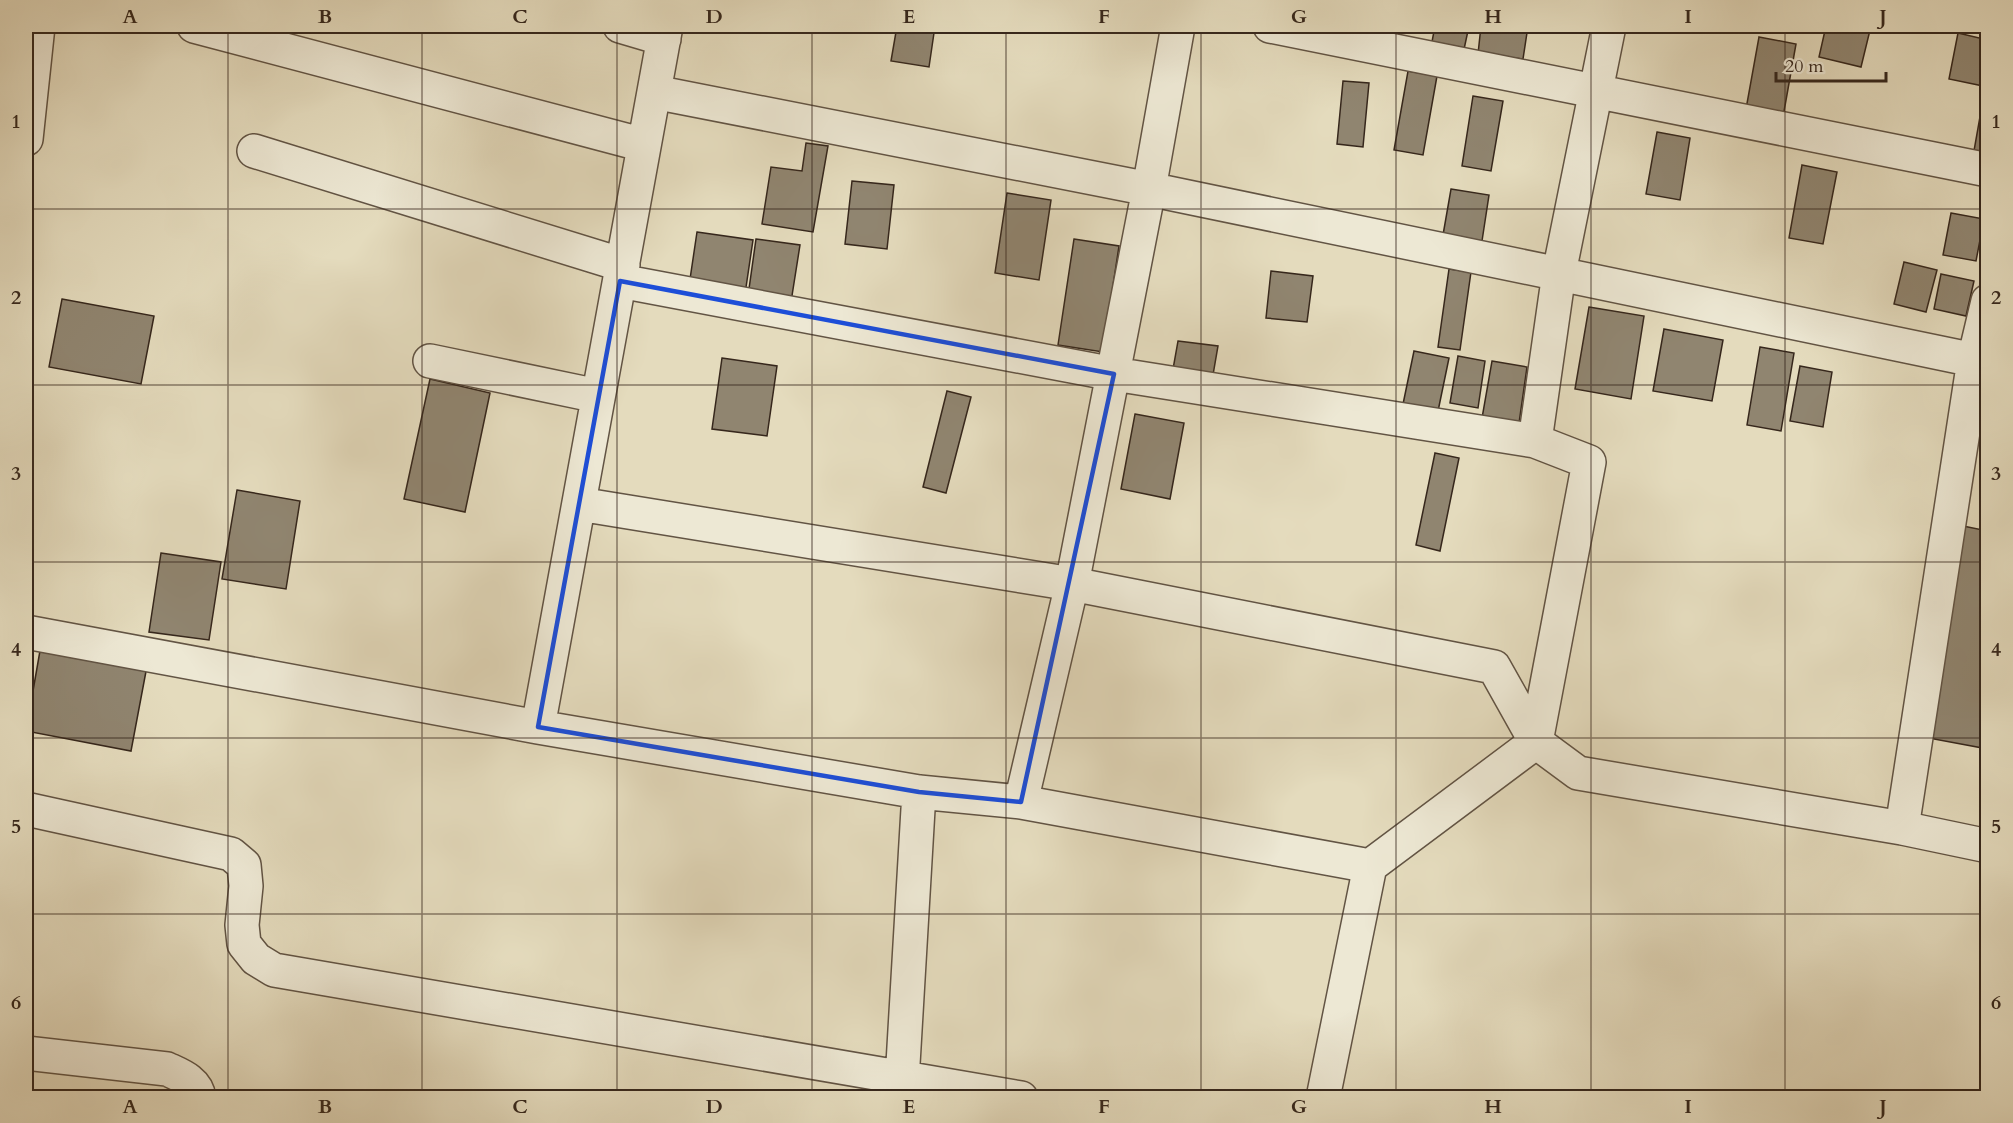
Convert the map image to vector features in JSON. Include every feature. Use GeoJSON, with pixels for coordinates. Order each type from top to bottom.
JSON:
{"type":"FeatureCollection","features":[{"type":"Feature","properties":{"kind":"street"},"geometry":{"type":"LineString","coordinates":[[26,121],[38,26]]}},
{"type":"Feature","properties":{"kind":"street"},"geometry":{"type":"LineString","coordinates":[[194,26],[644,145]]}},
{"type":"Feature","properties":{"kind":"street"},"geometry":{"type":"LineString","coordinates":[[538,727],[665,32],[620,26]]}},
{"type":"Feature","properties":{"kind":"street"},"geometry":{"type":"LineString","coordinates":[[1021,802],[1072,584],[1114,374],[1178,26]]}},
{"type":"Feature","properties":{"kind":"street"},"geometry":{"type":"LineString","coordinates":[[1270,26],[1988,170]]}},
{"type":"Feature","properties":{"kind":"street"},"geometry":{"type":"LineString","coordinates":[[1534,441],[1559,273],[1609,26]]}},
{"type":"Feature","properties":{"kind":"street"},"geometry":{"type":"LineString","coordinates":[[654,92],[1149,189],[1974,360]]}},
{"type":"Feature","properties":{"kind":"street"},"geometry":{"type":"LineString","coordinates":[[254,151],[621,273],[1114,374],[1534,441],[1589,462],[1536,742],[1370,866],[1323,1098]]}},
{"type":"Feature","properties":{"kind":"street"},"geometry":{"type":"LineString","coordinates":[[1902,828],[1974,360],[1988,302]]}},
{"type":"Feature","properties":{"kind":"street"},"geometry":{"type":"LineString","coordinates":[[430,361],[598,396]]}},
{"type":"Feature","properties":{"kind":"street"},"geometry":{"type":"LineString","coordinates":[[579,504],[1072,584],[1494,667],[1536,742],[1578,773],[1902,828],[1988,846]]}},
{"type":"Feature","properties":{"kind":"street"},"geometry":{"type":"LineString","coordinates":[[26,632],[538,727],[919,792],[1021,802],[1370,866]]}},
{"type":"Feature","properties":{"kind":"street"},"geometry":{"type":"LineString","coordinates":[[902,1088],[919,792]]}},
{"type":"Feature","properties":{"kind":"street"},"geometry":{"type":"LineString","coordinates":[[26,809],[231,854],[244,865],[246,886],[242,925],[244,944],[256,959],[274,970],[902,1088],[1021,1098]]}},
{"type":"Feature","properties":{"kind":"street"},"geometry":{"type":"LineString","coordinates":[[26,1053],[167,1069],[187,1078],[199,1093],[199,1098]]}},
{"type":"Feature","properties":{"kind":"highlighted area"},"geometry":{"type":"Polygon","coordinates":[[[620,281],[1114,374],[1021,802],[919,792],[538,727],[620,281]]]}},
{"type":"Feature","properties":{"kind":"building"},"geometry":{"type":"Polygon","coordinates":[[[897,26],[935,26],[929,67],[891,61],[897,26]]]}},
{"type":"Feature","properties":{"kind":"building"},"geometry":{"type":"Polygon","coordinates":[[[1435,26],[1469,26],[1463,54],[1431,47],[1435,26]]]}},
{"type":"Feature","properties":{"kind":"building"},"geometry":{"type":"Polygon","coordinates":[[[1481,26],[1528,26],[1523,59],[1478,54],[1481,26]]]}},
{"type":"Feature","properties":{"kind":"building"},"geometry":{"type":"Polygon","coordinates":[[[1826,26],[1871,26],[1861,67],[1819,57],[1826,26]]]}},
{"type":"Feature","properties":{"kind":"building"},"geometry":{"type":"Polygon","coordinates":[[[1958,33],[1988,40],[1988,87],[1949,79],[1958,33]]]}},
{"type":"Feature","properties":{"kind":"building"},"geometry":{"type":"Polygon","coordinates":[[[1759,37],[1796,44],[1783,117],[1746,109],[1759,37]]]}},
{"type":"Feature","properties":{"kind":"building"},"geometry":{"type":"Polygon","coordinates":[[[1408,71],[1437,76],[1423,155],[1394,150],[1408,71]]]}},
{"type":"Feature","properties":{"kind":"building"},"geometry":{"type":"Polygon","coordinates":[[[1343,81],[1369,83],[1363,147],[1337,144],[1343,81]]]}},
{"type":"Feature","properties":{"kind":"building"},"geometry":{"type":"Polygon","coordinates":[[[1984,94],[1988,94],[1988,164],[1972,162],[1984,94]]]}},
{"type":"Feature","properties":{"kind":"building"},"geometry":{"type":"Polygon","coordinates":[[[1473,96],[1503,101],[1491,171],[1462,166],[1473,96]]]}},
{"type":"Feature","properties":{"kind":"building"},"geometry":{"type":"Polygon","coordinates":[[[1657,132],[1690,138],[1680,200],[1646,194],[1657,132]]]}},
{"type":"Feature","properties":{"kind":"building"},"geometry":{"type":"Polygon","coordinates":[[[806,143],[828,146],[813,232],[762,224],[771,167],[802,171],[806,143]]]}},
{"type":"Feature","properties":{"kind":"building"},"geometry":{"type":"Polygon","coordinates":[[[1802,165],[1837,172],[1823,244],[1789,238],[1802,165]]]}},
{"type":"Feature","properties":{"kind":"building"},"geometry":{"type":"Polygon","coordinates":[[[852,181],[894,185],[887,249],[845,244],[852,181]]]}},
{"type":"Feature","properties":{"kind":"building"},"geometry":{"type":"Polygon","coordinates":[[[1451,189],[1489,195],[1482,241],[1443,235],[1451,189]]]}},
{"type":"Feature","properties":{"kind":"building"},"geometry":{"type":"Polygon","coordinates":[[[1007,193],[1051,200],[1039,280],[995,273],[1007,193]]]}},
{"type":"Feature","properties":{"kind":"building"},"geometry":{"type":"Polygon","coordinates":[[[1951,213],[1984,219],[1976,261],[1943,255],[1951,213]]]}},
{"type":"Feature","properties":{"kind":"building"},"geometry":{"type":"Polygon","coordinates":[[[697,232],[753,240],[745,294],[689,286],[697,232]]]}},
{"type":"Feature","properties":{"kind":"building"},"geometry":{"type":"Polygon","coordinates":[[[756,239],[800,245],[791,302],[748,296],[756,239]]]}},
{"type":"Feature","properties":{"kind":"building"},"geometry":{"type":"Polygon","coordinates":[[[1074,239],[1119,246],[1103,352],[1058,345],[1074,239]]]}},
{"type":"Feature","properties":{"kind":"building"},"geometry":{"type":"Polygon","coordinates":[[[1904,262],[1937,270],[1926,312],[1894,304],[1904,262]]]}},
{"type":"Feature","properties":{"kind":"building"},"geometry":{"type":"Polygon","coordinates":[[[1449,269],[1471,272],[1460,350],[1438,347],[1449,269]]]}},
{"type":"Feature","properties":{"kind":"building"},"geometry":{"type":"Polygon","coordinates":[[[1271,271],[1313,276],[1307,322],[1266,318],[1271,271]]]}},
{"type":"Feature","properties":{"kind":"building"},"geometry":{"type":"Polygon","coordinates":[[[1941,274],[1974,281],[1966,316],[1934,309],[1941,274]]]}},
{"type":"Feature","properties":{"kind":"building"},"geometry":{"type":"Polygon","coordinates":[[[62,299],[154,316],[141,384],[49,367],[62,299]]]}},
{"type":"Feature","properties":{"kind":"building"},"geometry":{"type":"Polygon","coordinates":[[[1589,307],[1644,316],[1631,399],[1575,389],[1589,307]]]}},
{"type":"Feature","properties":{"kind":"building"},"geometry":{"type":"Polygon","coordinates":[[[1664,329],[1723,340],[1712,401],[1653,391],[1664,329]]]}},
{"type":"Feature","properties":{"kind":"building"},"geometry":{"type":"Polygon","coordinates":[[[1178,341],[1218,346],[1213,375],[1173,369],[1178,341]]]}},
{"type":"Feature","properties":{"kind":"building"},"geometry":{"type":"Polygon","coordinates":[[[1760,347],[1794,353],[1781,431],[1747,425],[1760,347]]]}},
{"type":"Feature","properties":{"kind":"building"},"geometry":{"type":"Polygon","coordinates":[[[1414,351],[1449,358],[1437,416],[1402,409],[1414,351]]]}},
{"type":"Feature","properties":{"kind":"building"},"geometry":{"type":"Polygon","coordinates":[[[1458,356],[1485,361],[1478,408],[1450,403],[1458,356]]]}},
{"type":"Feature","properties":{"kind":"building"},"geometry":{"type":"Polygon","coordinates":[[[722,358],[777,366],[767,436],[712,429],[722,358]]]}},
{"type":"Feature","properties":{"kind":"building"},"geometry":{"type":"Polygon","coordinates":[[[1492,361],[1527,367],[1519,423],[1482,418],[1492,361]]]}},
{"type":"Feature","properties":{"kind":"building"},"geometry":{"type":"Polygon","coordinates":[[[1800,366],[1832,372],[1823,427],[1790,421],[1800,366]]]}},
{"type":"Feature","properties":{"kind":"building"},"geometry":{"type":"Polygon","coordinates":[[[430,379],[490,393],[465,512],[404,499],[430,379]]]}},
{"type":"Feature","properties":{"kind":"building"},"geometry":{"type":"Polygon","coordinates":[[[947,391],[971,397],[946,493],[923,487],[947,391]]]}},
{"type":"Feature","properties":{"kind":"building"},"geometry":{"type":"Polygon","coordinates":[[[1135,414],[1184,423],[1170,499],[1121,489],[1135,414]]]}},
{"type":"Feature","properties":{"kind":"building"},"geometry":{"type":"Polygon","coordinates":[[[1435,453],[1459,458],[1440,551],[1416,545],[1435,453]]]}},
{"type":"Feature","properties":{"kind":"building"},"geometry":{"type":"Polygon","coordinates":[[[237,490],[300,501],[286,589],[222,579],[237,490]]]}},
{"type":"Feature","properties":{"kind":"building"},"geometry":{"type":"Polygon","coordinates":[[[1963,526],[1988,531],[1988,749],[1923,737],[1963,526]]]}},
{"type":"Feature","properties":{"kind":"building"},"geometry":{"type":"Polygon","coordinates":[[[161,553],[221,562],[209,640],[149,632],[161,553]]]}},
{"type":"Feature","properties":{"kind":"building"},"geometry":{"type":"Polygon","coordinates":[[[41,645],[147,666],[131,751],[26,731],[41,645]]]}}]}
